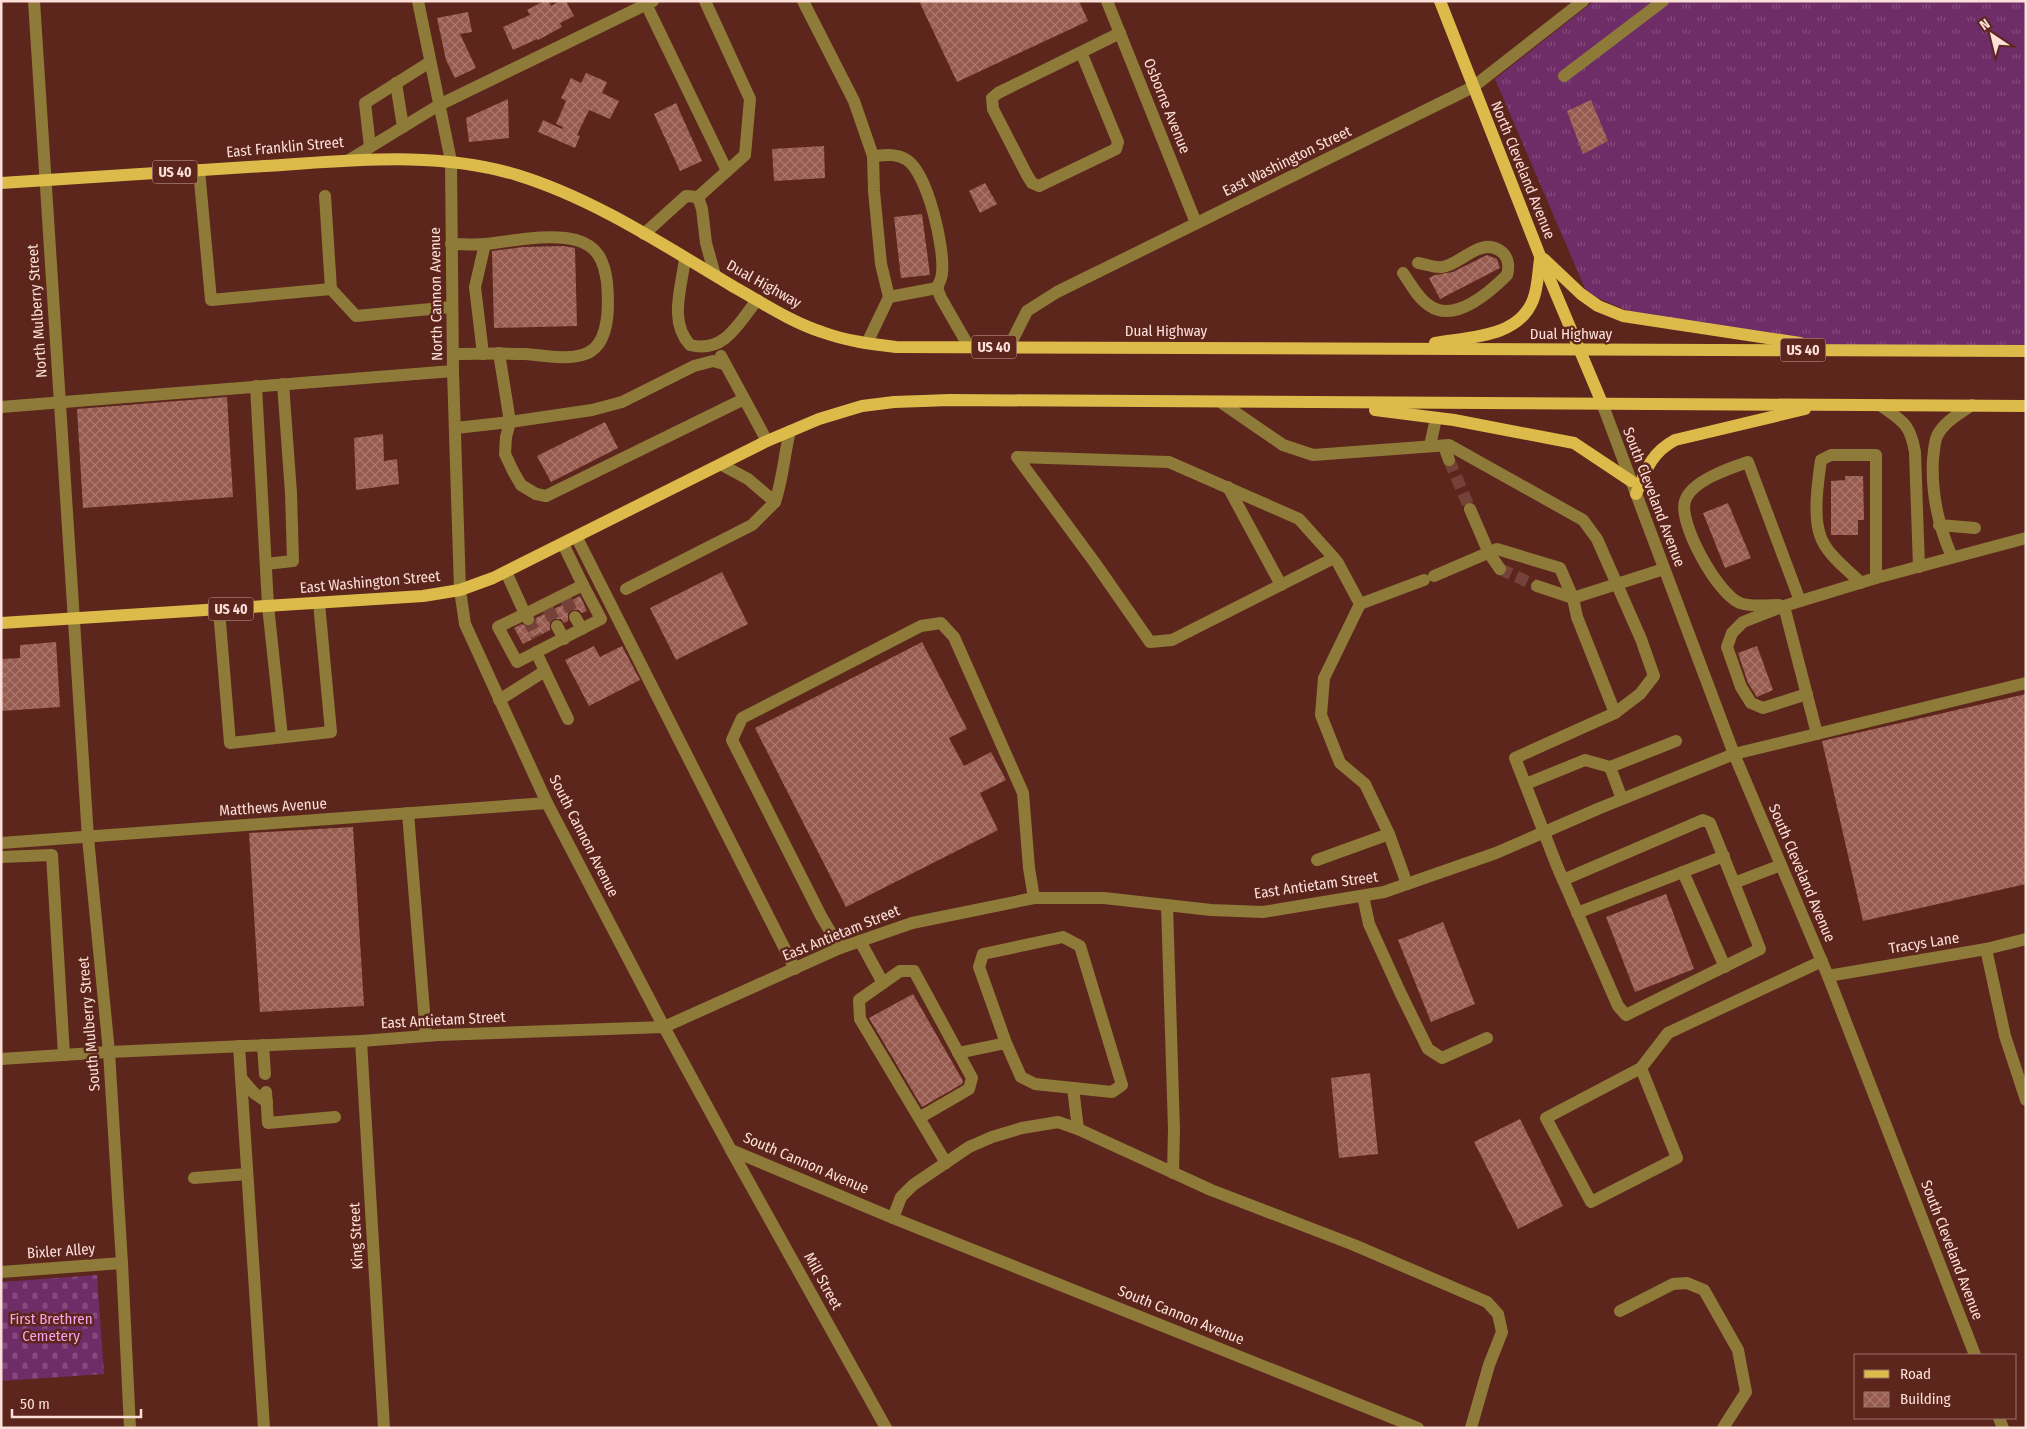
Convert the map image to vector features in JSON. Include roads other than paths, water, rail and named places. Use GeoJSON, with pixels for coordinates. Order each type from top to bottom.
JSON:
{"type":"FeatureCollection","features":[{"type":"Feature","properties":{"kind":"main road","name":"North Cleveland Avenue"},"geometry":{"type":"LineString","coordinates":[[1440,1],[1540,256],[1602,403]]}},
{"type":"Feature","properties":{"kind":"main road","name":"East Franklin Street"},"geometry":{"type":"LineString","coordinates":[[1,183],[349,160]]}},
{"type":"Feature","properties":{"kind":"main road","name":"Dual Highway"},"geometry":{"type":"LineString","coordinates":[[349,160],[451,161],[517,175],[565,193],[644,234],[782,314],[821,332],[867,343],[896,347],[2026,351]]}},
{"type":"Feature","properties":{"kind":"main road"},"geometry":{"type":"LineString","coordinates":[[1405,349],[1493,333],[1513,325],[1523,317],[1532,302],[1537,287],[1540,256]]}},
{"type":"Feature","properties":{"kind":"main road"},"geometry":{"type":"LineString","coordinates":[[1540,256],[1581,294],[1598,306],[1623,316],[1843,350]]}},
{"type":"Feature","properties":{"kind":"main road","name":"US 40"},"geometry":{"type":"LineString","coordinates":[[767,442],[819,418],[862,406],[894,402],[950,400],[1323,404],[1602,403],[2026,406]]}},
{"type":"Feature","properties":{"kind":"main road"},"geometry":{"type":"LineString","coordinates":[[1323,404],[1436,418],[1574,443],[1631,481]]}},
{"type":"Feature","properties":{"kind":"main road"},"geometry":{"type":"LineString","coordinates":[[1636,494],[1653,458],[1662,448],[1675,440],[1824,404]]}},
{"type":"Feature","properties":{"kind":"main road","name":"East Washington Street"},"geometry":{"type":"LineString","coordinates":[[1,623],[423,596],[460,590],[506,572],[577,538],[767,442]]}},
{"type":"Feature","properties":{"kind":"street","name":"North Mulberry Street"},"geometry":{"type":"LineString","coordinates":[[34,1],[44,181],[74,619]]}},
{"type":"Feature","properties":{"kind":"street","name":"North Cannon Avenue"},"geometry":{"type":"LineString","coordinates":[[418,1],[451,161],[453,371],[460,590]]}},
{"type":"Feature","properties":{"kind":"street"},"geometry":{"type":"LineString","coordinates":[[644,234],[686,196],[698,197],[745,155],[750,99],[705,1]]}},
{"type":"Feature","properties":{"kind":"street"},"geometry":{"type":"LineString","coordinates":[[802,1],[854,101],[873,156],[874,191],[881,264],[889,297],[867,343]]}},
{"type":"Feature","properties":{"kind":"street","name":"Osborne Avenue"},"geometry":{"type":"LineString","coordinates":[[1107,1],[1196,223]]}},
{"type":"Feature","properties":{"kind":"street","name":"East Washington Street"},"geometry":{"type":"LineString","coordinates":[[1009,346],[1027,311],[1057,292],[1473,88],[1584,1]]}},
{"type":"Feature","properties":{"kind":"street"},"geometry":{"type":"LineString","coordinates":[[1564,76],[1663,1]]}},
{"type":"Feature","properties":{"kind":"street"},"geometry":{"type":"LineString","coordinates":[[649,3],[727,171]]}},
{"type":"Feature","properties":{"kind":"street","name":"East Franklin Street"},"geometry":{"type":"LineString","coordinates":[[349,160],[439,105],[649,3]]}},
{"type":"Feature","properties":{"kind":"street"},"geometry":{"type":"LineString","coordinates":[[1082,52],[1118,142],[1116,149],[1039,186],[1032,183],[1026,175],[993,109],[992,98],[998,93],[1120,33]]}},
{"type":"Feature","properties":{"kind":"street"},"geometry":{"type":"LineString","coordinates":[[370,147],[365,103],[430,62]]}},
{"type":"Feature","properties":{"kind":"street"},"geometry":{"type":"LineString","coordinates":[[396,84],[403,127]]}},
{"type":"Feature","properties":{"kind":"street"},"geometry":{"type":"LineString","coordinates":[[873,156],[890,154],[905,159],[912,164],[922,178],[934,212],[942,260],[942,274],[937,288],[969,347]]}},
{"type":"Feature","properties":{"kind":"street"},"geometry":{"type":"LineString","coordinates":[[199,170],[211,300],[331,289]]}},
{"type":"Feature","properties":{"kind":"street"},"geometry":{"type":"LineString","coordinates":[[325,196],[331,289],[356,316],[452,307]]}},
{"type":"Feature","properties":{"kind":"street"},"geometry":{"type":"LineString","coordinates":[[698,197],[702,209],[706,243],[715,275]]}},
{"type":"Feature","properties":{"kind":"street"},"geometry":{"type":"LineString","coordinates":[[451,244],[485,244],[500,241],[553,238],[576,240],[592,247],[604,262],[608,293],[607,323],[601,340],[592,351],[583,355],[567,357],[499,353],[453,354]]}},
{"type":"Feature","properties":{"kind":"street"},"geometry":{"type":"LineString","coordinates":[[483,354],[475,287],[485,244]]}},
{"type":"Feature","properties":{"kind":"street"},"geometry":{"type":"LineString","coordinates":[[1403,273],[1428,305],[1440,310],[1449,310],[1466,306],[1481,297],[1507,275],[1508,270],[1508,261],[1504,254],[1489,247],[1476,250],[1442,267],[1418,263]]}},
{"type":"Feature","properties":{"kind":"street"},"geometry":{"type":"LineString","coordinates":[[685,258],[677,316],[680,330],[690,345],[700,348],[717,344],[730,335],[757,300]]}},
{"type":"Feature","properties":{"kind":"street"},"geometry":{"type":"LineString","coordinates":[[889,297],[937,288]]}},
{"type":"Feature","properties":{"kind":"street"},"geometry":{"type":"LineString","coordinates":[[717,344],[724,364],[767,442]]}},
{"type":"Feature","properties":{"kind":"street"},"geometry":{"type":"LineString","coordinates":[[499,353],[510,422],[506,437],[505,454],[521,485],[536,494],[546,496],[744,399]]}},
{"type":"Feature","properties":{"kind":"street"},"geometry":{"type":"LineString","coordinates":[[456,428],[592,410],[622,402],[694,366],[713,361],[724,364]]}},
{"type":"Feature","properties":{"kind":"street"},"geometry":{"type":"LineString","coordinates":[[1,408],[453,371]]}},
{"type":"Feature","properties":{"kind":"street"},"geometry":{"type":"LineString","coordinates":[[266,564],[293,561],[291,493],[283,384]]}},
{"type":"Feature","properties":{"kind":"street"},"geometry":{"type":"LineString","coordinates":[[256,386],[268,606],[282,737]]}},
{"type":"Feature","properties":{"kind":"street"},"geometry":{"type":"LineString","coordinates":[[1222,403],[1283,445],[1313,455],[1449,445],[1584,520],[1597,539],[1641,639],[1654,676],[1640,694],[1615,713],[1516,758],[1563,880],[1618,1006],[1626,1015],[1760,949],[1710,823],[1704,820],[1563,880]]}},
{"type":"Feature","properties":{"kind":"street","name":"South Cleveland Avenue"},"geometry":{"type":"LineString","coordinates":[[1602,403],[1734,754],[1822,961],[1975,1354]]}},
{"type":"Feature","properties":{"kind":"street"},"geometry":{"type":"LineString","coordinates":[[1880,405],[1903,422],[1912,434],[1915,452],[1919,567]]}},
{"type":"Feature","properties":{"kind":"street"},"geometry":{"type":"LineString","coordinates":[[1952,557],[1936,513],[1932,475],[1934,448],[1937,435],[1950,420],[1972,405]]}},
{"type":"Feature","properties":{"kind":"street"},"geometry":{"type":"LineString","coordinates":[[1430,446],[1436,418]]}},
{"type":"Feature","properties":{"kind":"street"},"geometry":{"type":"LineString","coordinates":[[626,589],[752,525],[775,502],[781,484],[784,456],[790,431]]}},
{"type":"Feature","properties":{"kind":"street"},"geometry":{"type":"LineString","coordinates":[[1444,446],[1449,460]]}},
{"type":"Feature","properties":{"kind":"street"},"geometry":{"type":"LineString","coordinates":[[1861,583],[1832,556],[1820,536],[1817,486],[1821,460],[1831,455],[1876,455],[1876,578]]}},
{"type":"Feature","properties":{"kind":"street"},"geometry":{"type":"LineString","coordinates":[[1334,558],[1172,640],[1150,642],[1017,457],[1169,462],[1228,487],[1299,519],[1334,558],[1360,604]]}},
{"type":"Feature","properties":{"kind":"street"},"geometry":{"type":"LineString","coordinates":[[1784,606],[1740,603],[1722,589],[1708,570],[1691,533],[1684,502],[1691,491],[1718,472],[1748,462],[1800,601]]}},
{"type":"Feature","properties":{"kind":"street"},"geometry":{"type":"LineString","coordinates":[[722,464],[748,479],[775,502]]}},
{"type":"Feature","properties":{"kind":"street"},"geometry":{"type":"LineString","coordinates":[[1228,487],[1281,585]]}},
{"type":"Feature","properties":{"kind":"street"},"geometry":{"type":"LineString","coordinates":[[1470,509],[1489,553],[1500,569]]}},
{"type":"Feature","properties":{"kind":"street"},"geometry":{"type":"LineString","coordinates":[[1939,525],[1975,528]]}},
{"type":"Feature","properties":{"kind":"street"},"geometry":{"type":"LineString","coordinates":[[577,538],[795,968]]}},
{"type":"Feature","properties":{"kind":"street"},"geometry":{"type":"LineString","coordinates":[[1807,694],[1763,708],[1751,703],[1742,687],[1727,647],[1732,633],[1743,622],[1784,606],[1876,578],[2026,538]]}},
{"type":"Feature","properties":{"kind":"street"},"geometry":{"type":"LineString","coordinates":[[563,544],[601,619],[517,662],[498,627],[546,607],[583,585]]}},
{"type":"Feature","properties":{"kind":"street"},"geometry":{"type":"LineString","coordinates":[[1407,884],[1389,834],[1365,784],[1340,763],[1321,716],[1324,678],[1360,604],[1429,578],[1497,549],[1560,568],[1573,598],[1578,617],[1615,713]]}},
{"type":"Feature","properties":{"kind":"street"},"geometry":{"type":"LineString","coordinates":[[1537,586],[1573,598],[1664,569]]}},
{"type":"Feature","properties":{"kind":"street"},"geometry":{"type":"LineString","coordinates":[[506,572],[526,616]]}},
{"type":"Feature","properties":{"kind":"street","name":"South Cannon Avenue"},"geometry":{"type":"LineString","coordinates":[[460,590],[465,624],[547,803],[664,1027],[731,1150],[893,1218],[1418,1428]]}},
{"type":"Feature","properties":{"kind":"street"},"geometry":{"type":"LineString","coordinates":[[219,610],[230,743],[331,732],[319,603]]}},
{"type":"Feature","properties":{"kind":"street"},"geometry":{"type":"LineString","coordinates":[[1784,606],[1817,734]]}},
{"type":"Feature","properties":{"kind":"street"},"geometry":{"type":"LineString","coordinates":[[575,617],[582,629]]}},
{"type":"Feature","properties":{"kind":"street","name":"South Mulberry Street"},"geometry":{"type":"LineString","coordinates":[[74,619],[88,838],[109,1052],[130,1428]]}},
{"type":"Feature","properties":{"kind":"street"},"geometry":{"type":"LineString","coordinates":[[840,948],[821,916],[732,740],[742,718],[921,626],[941,623],[954,637],[1024,793],[1029,868],[1034,898]]}},
{"type":"Feature","properties":{"kind":"street"},"geometry":{"type":"LineString","coordinates":[[557,626],[564,638]]}},
{"type":"Feature","properties":{"kind":"street"},"geometry":{"type":"LineString","coordinates":[[537,637],[545,671],[568,719]]}},
{"type":"Feature","properties":{"kind":"street"},"geometry":{"type":"LineString","coordinates":[[500,700],[545,671]]}},
{"type":"Feature","properties":{"kind":"street","name":"East Antietam Street"},"geometry":{"type":"LineString","coordinates":[[1,1059],[109,1052],[361,1042],[426,1036],[664,1027],[840,948],[860,941],[912,923],[1034,898],[1104,898],[1211,910],[1263,912],[1384,892],[1496,853],[1734,754],[2026,683]]}},
{"type":"Feature","properties":{"kind":"street"},"geometry":{"type":"LineString","coordinates":[[1526,784],[1585,760],[1610,768],[1676,741]]}},
{"type":"Feature","properties":{"kind":"street"},"geometry":{"type":"LineString","coordinates":[[1610,768],[1622,799]]}},
{"type":"Feature","properties":{"kind":"street","name":"Matthews Avenue"},"geometry":{"type":"LineString","coordinates":[[1,843],[547,803]]}},
{"type":"Feature","properties":{"kind":"street"},"geometry":{"type":"LineString","coordinates":[[408,813],[426,1036]]}},
{"type":"Feature","properties":{"kind":"street"},"geometry":{"type":"LineString","coordinates":[[1317,860],[1389,834]]}},
{"type":"Feature","properties":{"kind":"street"},"geometry":{"type":"LineString","coordinates":[[1,857],[52,855],[64,1055]]}},
{"type":"Feature","properties":{"kind":"street"},"geometry":{"type":"LineString","coordinates":[[1577,913],[1724,856]]}},
{"type":"Feature","properties":{"kind":"street"},"geometry":{"type":"LineString","coordinates":[[1734,883],[1781,865]]}},
{"type":"Feature","properties":{"kind":"street"},"geometry":{"type":"LineString","coordinates":[[1683,872],[1725,967]]}},
{"type":"Feature","properties":{"kind":"street"},"geometry":{"type":"LineString","coordinates":[[1363,896],[1369,924],[1428,1049],[1442,1058],[1487,1038]]}},
{"type":"Feature","properties":{"kind":"street"},"geometry":{"type":"LineString","coordinates":[[1167,905],[1174,1129],[1173,1173]]}},
{"type":"Feature","properties":{"kind":"street"},"geometry":{"type":"LineString","coordinates":[[1063,937],[1080,946],[1122,1086],[1112,1092],[1035,1084],[1021,1077],[1006,1043],[979,967],[983,954],[1063,937]]}},
{"type":"Feature","properties":{"kind":"street","name":"Tracys Lane"},"geometry":{"type":"LineString","coordinates":[[1828,976],[1986,949],[2026,939]]}},
{"type":"Feature","properties":{"kind":"street"},"geometry":{"type":"LineString","coordinates":[[860,941],[883,983]]}},
{"type":"Feature","properties":{"kind":"street"},"geometry":{"type":"LineString","coordinates":[[1986,949],[2005,1036],[2026,1100]]}},
{"type":"Feature","properties":{"kind":"street"},"geometry":{"type":"LineString","coordinates":[[1641,1068],[1677,1158],[1592,1202],[1546,1118],[1641,1068],[1668,1033],[1822,961]]}},
{"type":"Feature","properties":{"kind":"street"},"geometry":{"type":"LineString","coordinates":[[919,1118],[970,1088],[972,1078],[914,972],[900,971],[860,1000],[860,1019],[919,1118],[946,1163]]}},
{"type":"Feature","properties":{"kind":"street","name":"King Street"},"geometry":{"type":"LineString","coordinates":[[361,1042],[384,1428]]}},
{"type":"Feature","properties":{"kind":"street"},"geometry":{"type":"LineString","coordinates":[[958,1053],[1006,1043]]}},
{"type":"Feature","properties":{"kind":"street"},"geometry":{"type":"LineString","coordinates":[[263,1045],[265,1074]]}},
{"type":"Feature","properties":{"kind":"street"},"geometry":{"type":"LineString","coordinates":[[239,1046],[264,1428]]}},
{"type":"Feature","properties":{"kind":"street"},"geometry":{"type":"LineString","coordinates":[[241,1078],[254,1093],[266,1097],[268,1123],[335,1117]]}},
{"type":"Feature","properties":{"kind":"street"},"geometry":{"type":"LineString","coordinates":[[1072,1088],[1078,1129]]}},
{"type":"Feature","properties":{"kind":"street"},"geometry":{"type":"LineString","coordinates":[[893,1218],[901,1197],[912,1185],[969,1147],[992,1137],[1022,1128],[1058,1122],[1078,1129],[1211,1190],[1354,1245],[1487,1302],[1498,1314],[1502,1332],[1489,1365],[1471,1428]]}},
{"type":"Feature","properties":{"kind":"street","name":"Mill Street"},"geometry":{"type":"LineString","coordinates":[[731,1150],[886,1428]]}},
{"type":"Feature","properties":{"kind":"street"},"geometry":{"type":"LineString","coordinates":[[194,1178],[247,1174]]}},
{"type":"Feature","properties":{"kind":"street","name":"Bixler Alley"},"geometry":{"type":"LineString","coordinates":[[1,1272],[122,1263]]}},
{"type":"Feature","properties":{"kind":"street"},"geometry":{"type":"LineString","coordinates":[[1620,1311],[1673,1284],[1687,1283],[1704,1290],[1738,1350],[1746,1392],[1723,1428]]}},
{"type":"Feature","properties":{"kind":"tunnel"},"geometry":{"type":"LineString","coordinates":[[1449,460],[1470,509]]}},
{"type":"Feature","properties":{"kind":"tunnel"},"geometry":{"type":"LineString","coordinates":[[1500,569],[1537,586]]}},
{"type":"Feature","properties":{"kind":"tunnel"},"geometry":{"type":"LineString","coordinates":[[566,600],[575,617]]}},
{"type":"Feature","properties":{"kind":"tunnel"},"geometry":{"type":"LineString","coordinates":[[548,609],[557,626]]}},
{"type":"Feature","properties":{"kind":"tunnel"},"geometry":{"type":"LineString","coordinates":[[528,619],[537,637]]}},
{"type":"Feature","properties":{"kind":"park label","name":"First Brethren Cemetery"},"geometry":{"type":"Point","coordinates":[51,1328]}}]}
